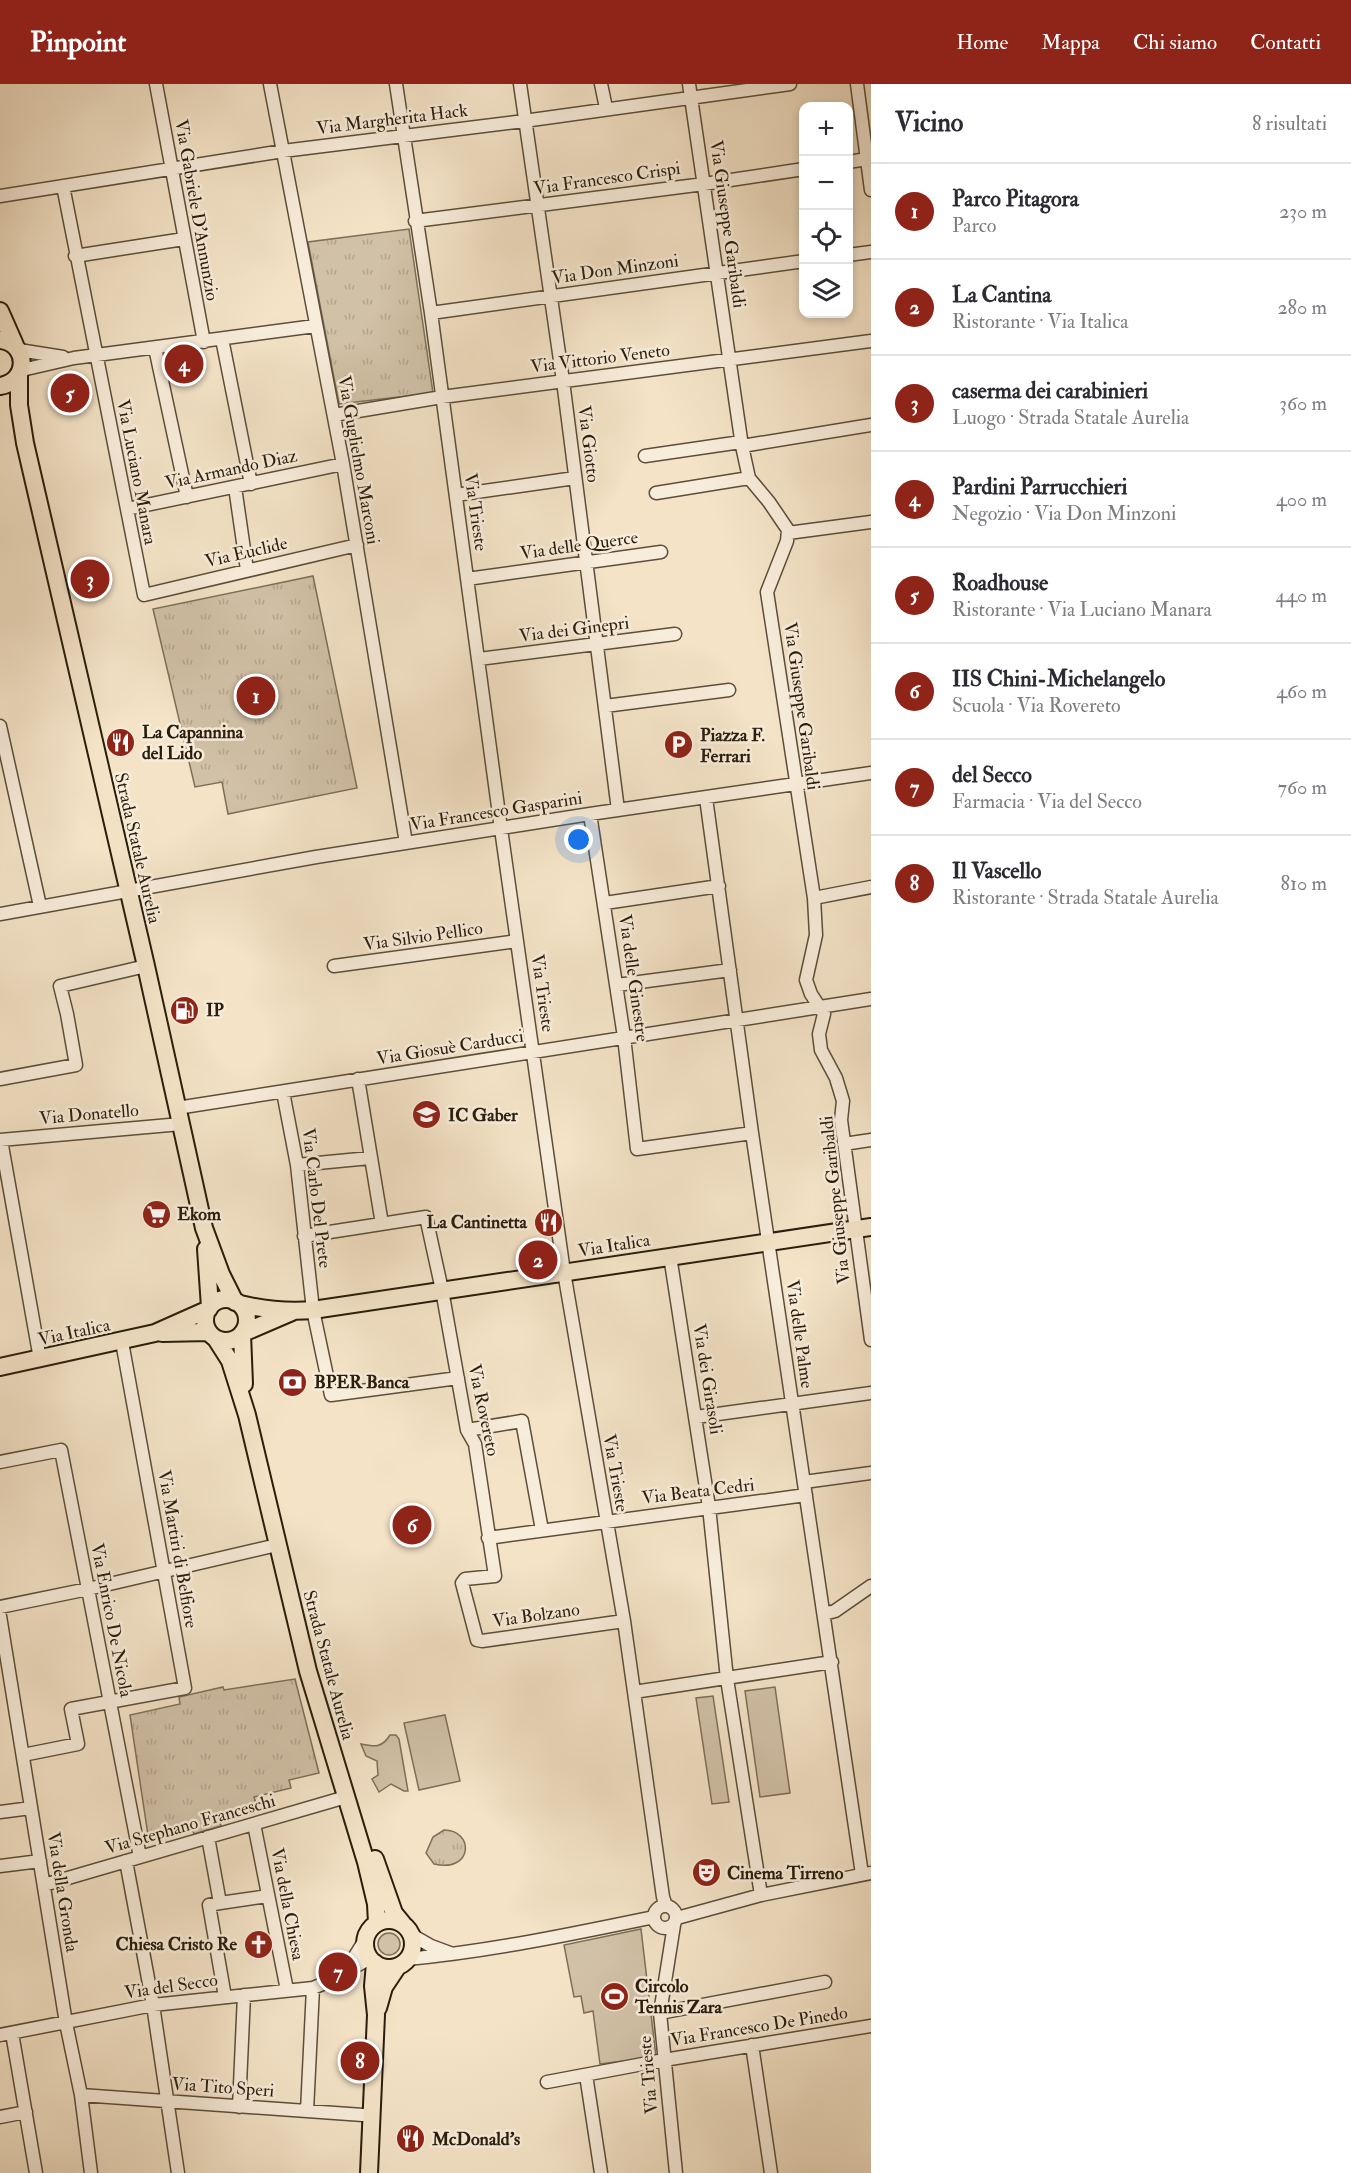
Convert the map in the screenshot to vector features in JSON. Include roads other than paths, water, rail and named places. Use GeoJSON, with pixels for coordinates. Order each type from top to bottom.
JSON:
{"type":"FeatureCollection","features":[{"type":"Feature","properties":{"kind":"main road"},"geometry":{"type":"LineString","coordinates":[[0,311],[11,345]]}},
{"type":"Feature","properties":{"kind":"main road","name":"Strada Statale Aurelia"},"geometry":{"type":"LineString","coordinates":[[11,345],[23,360],[19,405],[25,443],[204,1228],[221,1274],[237,1303]]}},
{"type":"Feature","properties":{"kind":"main road"},"geometry":{"type":"LineString","coordinates":[[0,386],[8,384],[21,372]]}},
{"type":"Feature","properties":{"kind":"main road","name":"Strada Statale Aurelia"},"geometry":{"type":"LineString","coordinates":[[0,391],[10,406],[25,443]]}},
{"type":"Feature","properties":{"kind":"main road","name":"Strada Statale Aurelia"},"geometry":{"type":"LineString","coordinates":[[204,1228],[210,1308]]}},
{"type":"Feature","properties":{"kind":"main road","name":"Via Italica"},"geometry":{"type":"LineString","coordinates":[[237,1303],[264,1310],[292,1312],[313,1310],[863,1228]]}},
{"type":"Feature","properties":{"kind":"main road"},"geometry":{"type":"LineString","coordinates":[[226,1299],[237,1303],[246,1315],[246,1328],[243,1333],[230,1341],[213,1335],[205,1320],[210,1308],[218,1301],[226,1299]]}},
{"type":"Feature","properties":{"kind":"main road","name":"Via Italica"},"geometry":{"type":"LineString","coordinates":[[0,1367],[155,1333],[210,1308]]}},
{"type":"Feature","properties":{"kind":"main road","name":"Via Italica"},"geometry":{"type":"LineString","coordinates":[[243,1333],[292,1312]]}},
{"type":"Feature","properties":{"kind":"main road","name":"Via Italica"},"geometry":{"type":"LineString","coordinates":[[155,1333],[213,1335]]}},
{"type":"Feature","properties":{"kind":"main road","name":"Strada Statale Aurelia"},"geometry":{"type":"LineString","coordinates":[[243,1333],[242,1358],[247,1415]]}},
{"type":"Feature","properties":{"kind":"main road","name":"Strada Statale Aurelia"},"geometry":{"type":"LineString","coordinates":[[213,1335],[230,1361],[247,1415],[308,1671],[366,1862],[376,1904],[377,1923]]}},
{"type":"Feature","properties":{"kind":"main road"},"geometry":{"type":"LineString","coordinates":[[321,1712],[393,1913],[407,1929],[412,1947],[384,1987],[376,2015]]}},
{"type":"Feature","properties":{"kind":"main road"},"geometry":{"type":"LineString","coordinates":[[369,2173],[376,2015],[372,1961],[367,1953],[365,1940],[371,1927],[377,1923],[390,1920],[407,1929]]}},
{"type":"Feature","properties":{"kind":"main road"},"geometry":{"type":"LineString","coordinates":[[372,1961],[386,1967],[402,1962]]}},
{"type":"Feature","properties":{"kind":"street","name":"Via Gabriele D'Annunzio"},"geometry":{"type":"LineString","coordinates":[[156,84],[204,342]]}},
{"type":"Feature","properties":{"kind":"street","name":"Via Guglielmo Marconi"},"geometry":{"type":"LineString","coordinates":[[270,84],[343,464],[406,843]]}},
{"type":"Feature","properties":{"kind":"street","name":"Via Trieste"},"geometry":{"type":"LineString","coordinates":[[396,84],[415,221],[431,313],[564,1272],[624,1621],[663,1897],[672,1914],[660,2013],[676,2173]]}},
{"type":"Feature","properties":{"kind":"street","name":"Via Giotto"},"geometry":{"type":"LineString","coordinates":[[520,84],[563,381],[618,810]]}},
{"type":"Feature","properties":{"kind":"street"},"geometry":{"type":"LineString","coordinates":[[601,84],[606,108]]}},
{"type":"Feature","properties":{"kind":"street","name":"Via Giuseppe Garibaldi"},"geometry":{"type":"LineString","coordinates":[[689,84],[741,444],[749,478],[786,526],[788,533],[774,579],[767,592],[814,898],[816,935],[806,980],[811,994],[824,1014],[819,1034],[821,1050],[836,1078],[843,1101],[844,1144],[863,1228],[871,1340]]}},
{"type":"Feature","properties":{"kind":"street","name":"Via Margherita Hack"},"geometry":{"type":"LineString","coordinates":[[0,196],[282,151],[691,98],[745,87],[790,84]]}},
{"type":"Feature","properties":{"kind":"street"},"geometry":{"type":"LineString","coordinates":[[857,84],[871,190]]}},
{"type":"Feature","properties":{"kind":"street"},"geometry":{"type":"LineString","coordinates":[[853,161],[867,159]]}},
{"type":"Feature","properties":{"kind":"street","name":"Via Francesco Crispi"},"geometry":{"type":"LineString","coordinates":[[415,221],[799,170]]}},
{"type":"Feature","properties":{"kind":"street","name":"Via Luciano Manara"},"geometry":{"type":"LineString","coordinates":[[63,186],[75,256],[144,595]]}},
{"type":"Feature","properties":{"kind":"street"},"geometry":{"type":"LineString","coordinates":[[75,256],[184,239]]}},
{"type":"Feature","properties":{"kind":"street"},"geometry":{"type":"LineString","coordinates":[[853,254],[871,252]]}},
{"type":"Feature","properties":{"kind":"street","name":"Via Don Minzoni"},"geometry":{"type":"LineString","coordinates":[[431,313],[799,262]]}},
{"type":"Feature","properties":{"kind":"street"},"geometry":{"type":"LineString","coordinates":[[21,372],[74,358],[315,326]]}},
{"type":"Feature","properties":{"kind":"street"},"geometry":{"type":"LineString","coordinates":[[222,339],[251,484]]}},
{"type":"Feature","properties":{"kind":"street","name":"Via Vittorio Veneto"},"geometry":{"type":"LineString","coordinates":[[334,415],[442,397],[871,341]]}},
{"type":"Feature","properties":{"kind":"street"},"geometry":{"type":"LineString","coordinates":[[11,345],[74,358]]}},
{"type":"Feature","properties":{"kind":"street"},"geometry":{"type":"LineString","coordinates":[[155,348],[187,497]]}},
{"type":"Feature","properties":{"kind":"street"},"geometry":{"type":"LineString","coordinates":[[645,456],[871,425]]}},
{"type":"Feature","properties":{"kind":"street","name":"Via Armando Diaz"},"geometry":{"type":"LineString","coordinates":[[127,509],[343,464]]}},
{"type":"Feature","properties":{"kind":"street"},"geometry":{"type":"LineString","coordinates":[[456,495],[574,478]]}},
{"type":"Feature","properties":{"kind":"street"},"geometry":{"type":"LineString","coordinates":[[656,493],[749,478]]}},
{"type":"Feature","properties":{"kind":"street"},"geometry":{"type":"LineString","coordinates":[[235,487],[247,570]]}},
{"type":"Feature","properties":{"kind":"street"},"geometry":{"type":"LineString","coordinates":[[788,533],[871,522]]}},
{"type":"Feature","properties":{"kind":"street","name":"Via Euclide"},"geometry":{"type":"LineString","coordinates":[[144,595],[357,545]]}},
{"type":"Feature","properties":{"kind":"street","name":"Via delle Querce"},"geometry":{"type":"LineString","coordinates":[[467,579],[661,552]]}},
{"type":"Feature","properties":{"kind":"street","name":"Via dei Ginepri"},"geometry":{"type":"LineString","coordinates":[[479,659],[675,634]]}},
{"type":"Feature","properties":{"kind":"street"},"geometry":{"type":"LineString","coordinates":[[605,706],[729,690]]}},
{"type":"Feature","properties":{"kind":"street"},"geometry":{"type":"LineString","coordinates":[[0,726],[40,906]]}},
{"type":"Feature","properties":{"kind":"street","name":"Via Francesco Gasparini"},"geometry":{"type":"LineString","coordinates":[[0,914],[406,843],[871,773]]}},
{"type":"Feature","properties":{"kind":"street","name":"Via delle Palme"},"geometry":{"type":"LineString","coordinates":[[706,798],[792,1404],[867,1874]]}},
{"type":"Feature","properties":{"kind":"street","name":"Via delle Ginestre"},"geometry":{"type":"LineString","coordinates":[[590,814],[617,985],[637,1149],[752,1134]]}},
{"type":"Feature","properties":{"kind":"street"},"geometry":{"type":"LineString","coordinates":[[605,903],[719,886]]}},
{"type":"Feature","properties":{"kind":"street"},"geometry":{"type":"LineString","coordinates":[[814,898],[871,887]]}},
{"type":"Feature","properties":{"kind":"street","name":"Via Silvio Pellico"},"geometry":{"type":"LineString","coordinates":[[334,966],[518,941]]}},
{"type":"Feature","properties":{"kind":"street"},"geometry":{"type":"LineString","coordinates":[[0,1078],[76,1065],[68,1014],[60,986],[146,966]]}},
{"type":"Feature","properties":{"kind":"street"},"geometry":{"type":"LineString","coordinates":[[617,985],[730,970]]}},
{"type":"Feature","properties":{"kind":"street","name":"Via Giosuè Carducci"},"geometry":{"type":"LineString","coordinates":[[179,1116],[284,1092],[360,1079],[871,999]]}},
{"type":"Feature","properties":{"kind":"street"},"geometry":{"type":"LineString","coordinates":[[304,1236],[382,1224],[370,1158],[360,1079]]}},
{"type":"Feature","properties":{"kind":"street","name":"Via Carlo Del Prete"},"geometry":{"type":"LineString","coordinates":[[284,1092],[297,1165],[313,1310],[331,1395],[458,1378]]}},
{"type":"Feature","properties":{"kind":"street","name":"Via Donatello"},"geometry":{"type":"LineString","coordinates":[[0,1140],[179,1116]]}},
{"type":"Feature","properties":{"kind":"street"},"geometry":{"type":"LineString","coordinates":[[0,1140],[40,1359]]}},
{"type":"Feature","properties":{"kind":"street"},"geometry":{"type":"LineString","coordinates":[[844,1144],[871,1140]]}},
{"type":"Feature","properties":{"kind":"street"},"geometry":{"type":"LineString","coordinates":[[297,1165],[370,1158]]}},
{"type":"Feature","properties":{"kind":"street","name":"Via Rovereto"},"geometry":{"type":"LineString","coordinates":[[382,1224],[426,1217],[442,1290],[467,1430],[475,1444],[488,1538]]}},
{"type":"Feature","properties":{"kind":"street","name":"Via dei Girasoli"},"geometry":{"type":"LineString","coordinates":[[670,1256],[709,1507],[727,1678],[761,1895]]}},
{"type":"Feature","properties":{"kind":"street","name":"Via Martiri di Belfiore"},"geometry":{"type":"LineString","coordinates":[[110,1702],[185,1688],[122,1342]]}},
{"type":"Feature","properties":{"kind":"street"},"geometry":{"type":"LineString","coordinates":[[696,1417],[871,1394]]}},
{"type":"Feature","properties":{"kind":"street"},"geometry":{"type":"LineString","coordinates":[[467,1430],[522,1422],[542,1530]]}},
{"type":"Feature","properties":{"kind":"street","name":"Via Enrico De Nicola"},"geometry":{"type":"LineString","coordinates":[[0,1462],[61,1450],[140,1857]]}},
{"type":"Feature","properties":{"kind":"street","name":"Via Beata Cedri"},"geometry":{"type":"LineString","coordinates":[[488,1538],[709,1507],[805,1489],[871,1473]]}},
{"type":"Feature","properties":{"kind":"street","name":"Via Bolzano"},"geometry":{"type":"LineString","coordinates":[[488,1538],[495,1576],[465,1579],[462,1583],[477,1640],[624,1621]]}},
{"type":"Feature","properties":{"kind":"street"},"geometry":{"type":"LineString","coordinates":[[0,1607],[277,1545]]}},
{"type":"Feature","properties":{"kind":"street"},"geometry":{"type":"LineString","coordinates":[[824,1614],[835,1611],[871,1586]]}},
{"type":"Feature","properties":{"kind":"street","name":"Via della Gronda"},"geometry":{"type":"LineString","coordinates":[[0,1616],[66,2023],[81,2095],[91,2173]]}},
{"type":"Feature","properties":{"kind":"street"},"geometry":{"type":"LineString","coordinates":[[634,1692],[832,1662]]}},
{"type":"Feature","properties":{"kind":"street"},"geometry":{"type":"LineString","coordinates":[[23,1755],[78,1744],[71,1709],[110,1702]]}},
{"type":"Feature","properties":{"kind":"street","name":"Via Stephano Franceschi"},"geometry":{"type":"LineString","coordinates":[[44,1885],[346,1797]]}},
{"type":"Feature","properties":{"kind":"street"},"geometry":{"type":"LineString","coordinates":[[0,1812],[31,1808]]}},
{"type":"Feature","properties":{"kind":"street","name":"Via della Chiesa"},"geometry":{"type":"LineString","coordinates":[[254,1824],[287,1990]]}},
{"type":"Feature","properties":{"kind":"street"},"geometry":{"type":"LineString","coordinates":[[208,1837],[220,1904]]}},
{"type":"Feature","properties":{"kind":"street"},"geometry":{"type":"LineString","coordinates":[[0,1866],[40,1861]]}},
{"type":"Feature","properties":{"kind":"street"},"geometry":{"type":"LineString","coordinates":[[126,1861],[153,2004],[178,2173]]}},
{"type":"Feature","properties":{"kind":"street"},"geometry":{"type":"LineString","coordinates":[[657,1922],[656,1910],[672,1914],[716,1907],[761,1895],[867,1874]]}},
{"type":"Feature","properties":{"kind":"street"},"geometry":{"type":"LineString","coordinates":[[225,1997],[209,1905],[268,1896]]}},
{"type":"Feature","properties":{"kind":"street"},"geometry":{"type":"LineString","coordinates":[[402,1962],[657,1922],[667,1928],[672,1914]]}},
{"type":"Feature","properties":{"kind":"street","name":"Via Trieste"},"geometry":{"type":"LineString","coordinates":[[657,1922],[666,1974]]}},
{"type":"Feature","properties":{"kind":"street"},"geometry":{"type":"LineString","coordinates":[[407,1929],[431,1946],[454,1955]]}},
{"type":"Feature","properties":{"kind":"street"},"geometry":{"type":"LineString","coordinates":[[345,1973],[365,1940]]}},
{"type":"Feature","properties":{"kind":"street","name":"Via del Secco"},"geometry":{"type":"LineString","coordinates":[[6,2034],[153,2004],[313,1988],[372,1961]]}},
{"type":"Feature","properties":{"kind":"street"},"geometry":{"type":"LineString","coordinates":[[660,2013],[825,1982]]}},
{"type":"Feature","properties":{"kind":"street"},"geometry":{"type":"LineString","coordinates":[[307,2111],[313,1988]]}},
{"type":"Feature","properties":{"kind":"street"},"geometry":{"type":"LineString","coordinates":[[239,2107],[244,1995]]}},
{"type":"Feature","properties":{"kind":"street","name":"Via Francesco De Pinedo"},"geometry":{"type":"LineString","coordinates":[[547,2082],[871,2026]]}},
{"type":"Feature","properties":{"kind":"street"},"geometry":{"type":"LineString","coordinates":[[6,2034],[26,2112],[36,2173]]}},
{"type":"Feature","properties":{"kind":"street"},"geometry":{"type":"LineString","coordinates":[[752,2045],[771,2173]]}},
{"type":"Feature","properties":{"kind":"street"},"geometry":{"type":"LineString","coordinates":[[586,2075],[601,2173]]}},
{"type":"Feature","properties":{"kind":"street","name":"Via Tito Speri"},"geometry":{"type":"LineString","coordinates":[[81,2095],[363,2115]]}},
{"type":"Feature","properties":{"kind":"street"},"geometry":{"type":"LineString","coordinates":[[0,2117],[26,2112]]}},
{"type":"Feature","properties":{"kind":"place","name":"Pardini Parrucchieri"},"geometry":{"type":"Point","coordinates":[184,364]}},
{"type":"Feature","properties":{"kind":"place","name":"Roadhouse"},"geometry":{"type":"Point","coordinates":[70,393]}},
{"type":"Feature","properties":{"kind":"place","name":"caserma dei carabinieri"},"geometry":{"type":"Point","coordinates":[90,579]}},
{"type":"Feature","properties":{"kind":"place","name":"Parco Pitagora"},"geometry":{"type":"Point","coordinates":[256,696]}},
{"type":"Feature","properties":{"kind":"place","name":"La Capannina del Lido"},"geometry":{"type":"Point","coordinates":[121,742]}},
{"type":"Feature","properties":{"kind":"place","name":"Piazza F. Ferrari"},"geometry":{"type":"Point","coordinates":[679,745]}},
{"type":"Feature","properties":{"kind":"place","name":"IP"},"geometry":{"type":"Point","coordinates":[185,1010]}},
{"type":"Feature","properties":{"kind":"place","name":"IC Gaber"},"geometry":{"type":"Point","coordinates":[427,1115]}},
{"type":"Feature","properties":{"kind":"place","name":"Ekom"},"geometry":{"type":"Point","coordinates":[156,1214]}},
{"type":"Feature","properties":{"kind":"place","name":"La Cantinetta"},"geometry":{"type":"Point","coordinates":[548,1222]}},
{"type":"Feature","properties":{"kind":"place","name":"La Cantina"},"geometry":{"type":"Point","coordinates":[538,1260]}},
{"type":"Feature","properties":{"kind":"place","name":"BPER Banca"},"geometry":{"type":"Point","coordinates":[293,1382]}},
{"type":"Feature","properties":{"kind":"place","name":"IIS Chini-Michelangelo"},"geometry":{"type":"Point","coordinates":[412,1525]}},
{"type":"Feature","properties":{"kind":"place","name":"Cinema Tirreno"},"geometry":{"type":"Point","coordinates":[706,1873]}},
{"type":"Feature","properties":{"kind":"place","name":"Chiesa Cristo Re"},"geometry":{"type":"Point","coordinates":[258,1944]}},
{"type":"Feature","properties":{"kind":"place","name":"del Secco"},"geometry":{"type":"Point","coordinates":[338,1972]}},
{"type":"Feature","properties":{"kind":"place","name":"Circolo Tennis Zara"},"geometry":{"type":"Point","coordinates":[614,1996]}},
{"type":"Feature","properties":{"kind":"place","name":"Il Vascello"},"geometry":{"type":"Point","coordinates":[360,2061]}},
{"type":"Feature","properties":{"kind":"place","name":"McDonald's"},"geometry":{"type":"Point","coordinates":[411,2139]}}]}
